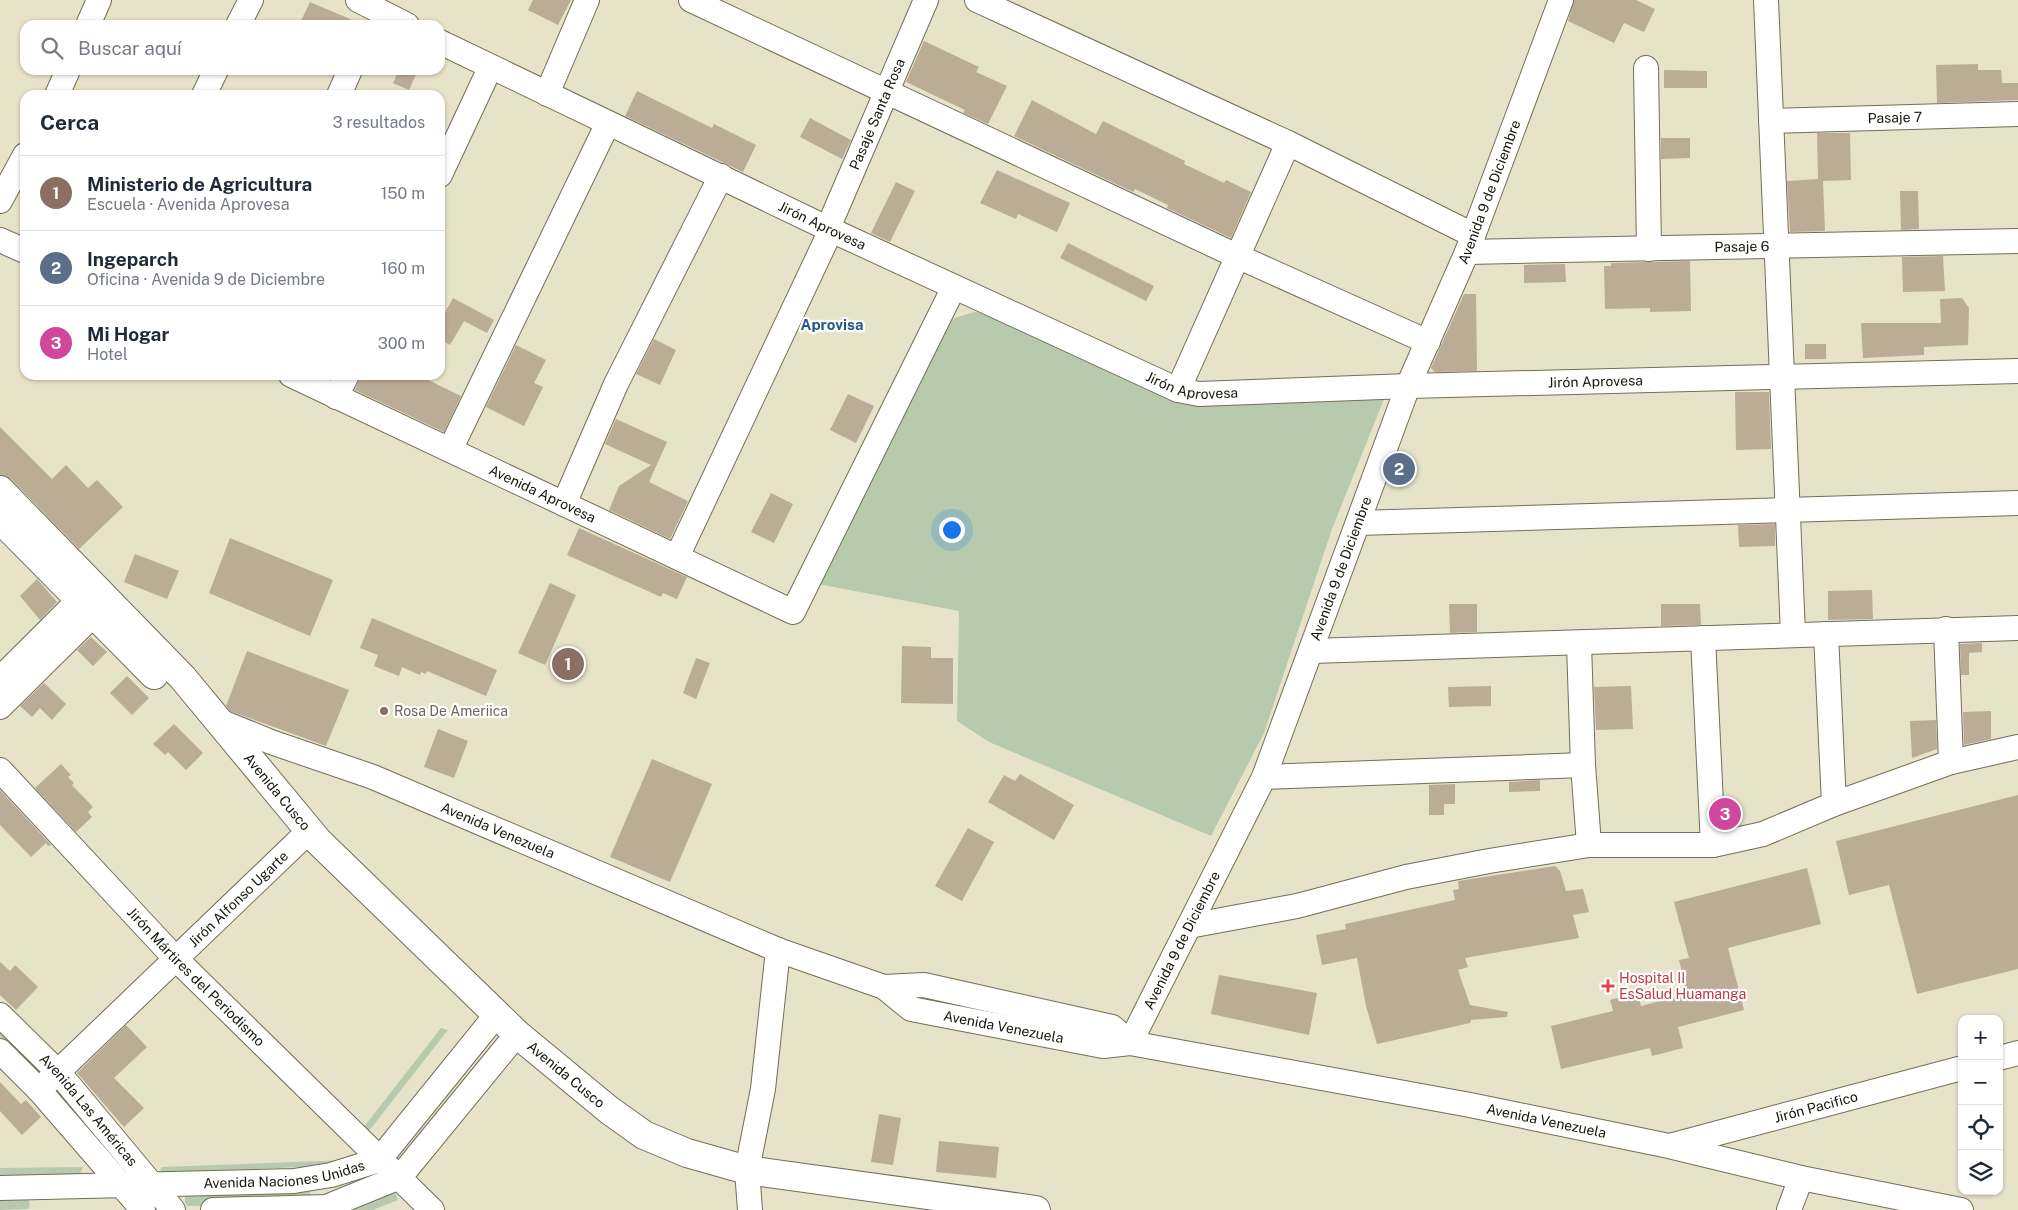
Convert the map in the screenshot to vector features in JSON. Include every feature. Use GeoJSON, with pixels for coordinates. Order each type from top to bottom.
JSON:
{"type":"FeatureCollection","features":[{"type":"Feature","properties":{"kind":"highway","name":"Avenida Cusco"},"geometry":{"type":"LineString","coordinates":[[0,490],[183,678],[309,831],[516,1034],[608,1110],[644,1135],[686,1154],[747,1170],[1036,1210]]}},
{"type":"Feature","properties":{"kind":"highway","name":"Avenida Cusco"},"geometry":{"type":"LineString","coordinates":[[0,519],[86,608],[182,701],[216,720]]}},
{"type":"Feature","properties":{"kind":"street"},"geometry":{"type":"LineString","coordinates":[[90,20],[99,0]]}},
{"type":"Feature","properties":{"kind":"street"},"geometry":{"type":"LineString","coordinates":[[241,20],[251,0]]}},
{"type":"Feature","properties":{"kind":"street"},"geometry":{"type":"LineString","coordinates":[[547,94],[587,0]]}},
{"type":"Feature","properties":{"kind":"street"},"geometry":{"type":"LineString","coordinates":[[692,0],[1239,257],[1428,342]]}},
{"type":"Feature","properties":{"kind":"street","name":"Pasaje Santa Rosa"},"geometry":{"type":"LineString","coordinates":[[677,557],[829,229],[885,92],[926,0]]}},
{"type":"Feature","properties":{"kind":"street"},"geometry":{"type":"LineString","coordinates":[[977,0],[1288,143],[1470,244]]}},
{"type":"Feature","properties":{"kind":"street","name":"Avenida 9 de Diciembre"},"geometry":{"type":"LineString","coordinates":[[1130,1042],[1264,777],[1408,386],[1470,244],[1561,0]]}},
{"type":"Feature","properties":{"kind":"street"},"geometry":{"type":"LineString","coordinates":[[1766,0],[1793,634]]}},
{"type":"Feature","properties":{"kind":"street"},"geometry":{"type":"LineString","coordinates":[[369,12],[392,20]]}},
{"type":"Feature","properties":{"kind":"street","name":"Jirón Aprovesa"},"geometry":{"type":"LineString","coordinates":[[445,45],[490,68],[608,122],[829,229],[1178,390],[1199,394],[1408,386],[2018,371]]}},
{"type":"Feature","properties":{"kind":"street"},"geometry":{"type":"LineString","coordinates":[[445,164],[490,68]]}},
{"type":"Feature","properties":{"kind":"street"},"geometry":{"type":"LineString","coordinates":[[1646,68],[1649,249]]}},
{"type":"Feature","properties":{"kind":"street"},"geometry":{"type":"LineString","coordinates":[[59,90],[66,75]]}},
{"type":"Feature","properties":{"kind":"street"},"geometry":{"type":"LineString","coordinates":[[206,90],[214,75]]}},
{"type":"Feature","properties":{"kind":"street"},"geometry":{"type":"LineString","coordinates":[[341,90],[348,75]]}},
{"type":"Feature","properties":{"kind":"street","name":"Pasaje 7"},"geometry":{"type":"LineString","coordinates":[[1771,121],[2018,114]]}},
{"type":"Feature","properties":{"kind":"street"},"geometry":{"type":"LineString","coordinates":[[450,450],[608,122]]}},
{"type":"Feature","properties":{"kind":"street"},"geometry":{"type":"LineString","coordinates":[[1178,390],[1239,257],[1288,143]]}},
{"type":"Feature","properties":{"kind":"street"},"geometry":{"type":"LineString","coordinates":[[0,201],[20,164]]}},
{"type":"Feature","properties":{"kind":"street"},"geometry":{"type":"LineString","coordinates":[[564,504],[616,384],[721,176]]}},
{"type":"Feature","properties":{"kind":"street"},"geometry":{"type":"LineString","coordinates":[[0,240],[20,249]]}},
{"type":"Feature","properties":{"kind":"street","name":"Pasaje 6"},"geometry":{"type":"LineString","coordinates":[[1470,244],[1649,249],[2018,241]]}},
{"type":"Feature","properties":{"kind":"street","name":"Avenida Aprovesa"},"geometry":{"type":"LineString","coordinates":[[301,380],[792,612],[954,287]]}},
{"type":"Feature","properties":{"kind":"street"},"geometry":{"type":"LineString","coordinates":[[336,397],[344,380]]}},
{"type":"Feature","properties":{"kind":"street"},"geometry":{"type":"LineString","coordinates":[[1358,523],[1788,512],[2018,503]]}},
{"type":"Feature","properties":{"kind":"street"},"geometry":{"type":"LineString","coordinates":[[0,680],[86,608]]}},
{"type":"Feature","properties":{"kind":"street"},"geometry":{"type":"LineString","coordinates":[[0,707],[86,608]]}},
{"type":"Feature","properties":{"kind":"street"},"geometry":{"type":"LineString","coordinates":[[1312,651],[1579,644],[1793,634],[2018,628]]}},
{"type":"Feature","properties":{"kind":"street"},"geometry":{"type":"LineString","coordinates":[[1946,629],[1951,762]]}},
{"type":"Feature","properties":{"kind":"street"},"geometry":{"type":"LineString","coordinates":[[1826,634],[1834,804]]}},
{"type":"Feature","properties":{"kind":"street"},"geometry":{"type":"LineString","coordinates":[[1703,638],[1713,845]]}},
{"type":"Feature","properties":{"kind":"street"},"geometry":{"type":"LineString","coordinates":[[1579,644],[1583,765],[1589,845]]}},
{"type":"Feature","properties":{"kind":"street","name":"Avenida Venezuela"},"geometry":{"type":"LineString","coordinates":[[216,720],[271,742],[373,777],[778,950],[884,987],[910,1009],[1103,1046],[1130,1042],[1470,1105],[1669,1146],[1801,1178],[1961,1210]]}},
{"type":"Feature","properties":{"kind":"street"},"geometry":{"type":"LineString","coordinates":[[1189,926],[1297,906],[1406,877],[1589,845],[1713,845],[1763,834],[1834,804],[1951,762],[2018,747]]}},
{"type":"Feature","properties":{"kind":"street"},"geometry":{"type":"LineString","coordinates":[[1264,777],[1583,765]]}},
{"type":"Feature","properties":{"kind":"street","name":"Jirón Mártires del Periodismo"},"geometry":{"type":"LineString","coordinates":[[0,770],[175,958],[432,1210]]}},
{"type":"Feature","properties":{"kind":"street","name":"Jirón Alfonso Ugarte"},"geometry":{"type":"LineString","coordinates":[[39,1090],[309,831]]}},
{"type":"Feature","properties":{"kind":"street"},"geometry":{"type":"LineString","coordinates":[[750,1210],[747,1170],[763,1088],[778,950]]}},
{"type":"Feature","properties":{"kind":"street","name":"Avenida Naciones Unidas"},"geometry":{"type":"LineString","coordinates":[[0,1188],[294,1181],[322,1176],[379,1160],[496,1014]]}},
{"type":"Feature","properties":{"kind":"street","name":"Avenida Las Américas"},"geometry":{"type":"LineString","coordinates":[[0,1015],[58,1072],[173,1210]]}},
{"type":"Feature","properties":{"kind":"street","name":"Avenida Naciones Unidas"},"geometry":{"type":"LineString","coordinates":[[213,1210],[326,1208],[400,1177],[516,1034]]}},
{"type":"Feature","properties":{"kind":"street","name":"Avenida Las Américas"},"geometry":{"type":"LineString","coordinates":[[0,1051],[39,1090],[143,1210]]}},
{"type":"Feature","properties":{"kind":"street"},"geometry":{"type":"LineString","coordinates":[[2003,1057],[2018,1053]]}},
{"type":"Feature","properties":{"kind":"street","name":"Jirón Pacifico"},"geometry":{"type":"LineString","coordinates":[[1669,1146],[1958,1069]]}},
{"type":"Feature","properties":{"kind":"street"},"geometry":{"type":"LineString","coordinates":[[322,1176],[326,1208]]}},
{"type":"Feature","properties":{"kind":"street"},"geometry":{"type":"LineString","coordinates":[[1789,1210],[1801,1178]]}},
{"type":"Feature","properties":{"kind":"green space"},"geometry":{"type":"Polygon","coordinates":[[[974,312],[989,313],[1121,372],[1312,397],[1384,399],[1332,529],[1264,733],[1211,836],[989,742],[957,721],[959,611],[818,584],[939,330],[955,318],[974,312]]]}},
{"type":"Feature","properties":{"kind":"green space"},"geometry":{"type":"Polygon","coordinates":[[[0,1028],[46,1075],[41,1079],[0,1036],[0,1028]]]}},
{"type":"Feature","properties":{"kind":"green space"},"geometry":{"type":"Polygon","coordinates":[[[441,1028],[448,1030],[361,1141],[356,1137],[441,1028]]]}},
{"type":"Feature","properties":{"kind":"green space"},"geometry":{"type":"Polygon","coordinates":[[[348,1160],[349,1165],[162,1173],[160,1170],[162,1167],[348,1160]]]}},
{"type":"Feature","properties":{"kind":"green space"},"geometry":{"type":"Polygon","coordinates":[[[83,1167],[79,1177],[0,1178],[0,1168],[83,1167]]]}},
{"type":"Feature","properties":{"kind":"green space"},"geometry":{"type":"Polygon","coordinates":[[[308,1189],[311,1196],[309,1203],[188,1206],[185,1203],[185,1195],[308,1189]]]}},
{"type":"Feature","properties":{"kind":"green space"},"geometry":{"type":"Polygon","coordinates":[[[395,1192],[398,1200],[373,1210],[351,1210],[395,1192]]]}},
{"type":"Feature","properties":{"kind":"green space"},"geometry":{"type":"Polygon","coordinates":[[[0,1196],[28,1196],[30,1206],[28,1209],[0,1210],[0,1196]]]}},
{"type":"Feature","properties":{"kind":"building"},"geometry":{"type":"Polygon","coordinates":[[[533,0],[571,0],[558,25],[528,10],[533,0]]]}},
{"type":"Feature","properties":{"kind":"building"},"geometry":{"type":"Polygon","coordinates":[[[1574,0],[1636,0],[1655,9],[1644,32],[1624,23],[1614,43],[1568,21],[1574,0]]]}},
{"type":"Feature","properties":{"kind":"building"},"geometry":{"type":"Polygon","coordinates":[[[310,2],[352,20],[301,20],[310,2]]]}},
{"type":"Feature","properties":{"kind":"building"},"geometry":{"type":"Polygon","coordinates":[[[924,41],[979,67],[976,72],[1007,86],[988,124],[963,113],[965,110],[906,82],[924,41]]]}},
{"type":"Feature","properties":{"kind":"building"},"geometry":{"type":"Polygon","coordinates":[[[1978,64],[1978,70],[2001,70],[2002,83],[2018,83],[2018,100],[1937,103],[1936,65],[1978,64]]]}},
{"type":"Feature","properties":{"kind":"building"},"geometry":{"type":"Polygon","coordinates":[[[1664,70],[1707,71],[1707,88],[1664,88],[1664,70]]]}},
{"type":"Feature","properties":{"kind":"building"},"geometry":{"type":"Polygon","coordinates":[[[397,75],[416,75],[409,90],[393,83],[397,75]]]}},
{"type":"Feature","properties":{"kind":"building"},"geometry":{"type":"Polygon","coordinates":[[[637,91],[712,128],[714,124],[756,145],[743,172],[625,116],[637,91]]]}},
{"type":"Feature","properties":{"kind":"building"},"geometry":{"type":"Polygon","coordinates":[[[1032,100],[1096,134],[1103,121],[1185,161],[1184,164],[1224,183],[1226,180],[1251,192],[1231,238],[1167,208],[1168,205],[1135,189],[1133,192],[1014,136],[1032,100]]]}},
{"type":"Feature","properties":{"kind":"building"},"geometry":{"type":"Polygon","coordinates":[[[810,118],[851,140],[842,159],[800,137],[810,118]]]}},
{"type":"Feature","properties":{"kind":"building"},"geometry":{"type":"Polygon","coordinates":[[[1817,133],[1850,133],[1851,180],[1823,181],[1825,231],[1790,232],[1787,181],[1818,179],[1817,133]]]}},
{"type":"Feature","properties":{"kind":"building"},"geometry":{"type":"Polygon","coordinates":[[[1661,138],[1690,138],[1690,158],[1661,159],[1661,138]]]}},
{"type":"Feature","properties":{"kind":"building"},"geometry":{"type":"Polygon","coordinates":[[[997,170],[1070,203],[1057,232],[1018,214],[1016,219],[980,203],[997,170]]]}},
{"type":"Feature","properties":{"kind":"building"},"geometry":{"type":"Polygon","coordinates":[[[896,182],[915,191],[890,242],[871,233],[896,182]]]}},
{"type":"Feature","properties":{"kind":"building"},"geometry":{"type":"Polygon","coordinates":[[[1900,191],[1918,191],[1919,229],[1901,230],[1900,191]]]}},
{"type":"Feature","properties":{"kind":"building"},"geometry":{"type":"Polygon","coordinates":[[[1068,243],[1154,286],[1146,301],[1060,258],[1068,243]]]}},
{"type":"Feature","properties":{"kind":"building"},"geometry":{"type":"Polygon","coordinates":[[[1943,256],[1945,291],[1903,292],[1902,257],[1943,256]]]}},
{"type":"Feature","properties":{"kind":"building"},"geometry":{"type":"Polygon","coordinates":[[[1690,261],[1691,311],[1650,312],[1650,308],[1605,309],[1604,266],[1611,266],[1611,263],[1690,261]]]}},
{"type":"Feature","properties":{"kind":"building"},"geometry":{"type":"Polygon","coordinates":[[[1565,264],[1566,282],[1524,283],[1524,265],[1565,264]]]}},
{"type":"Feature","properties":{"kind":"building"},"geometry":{"type":"Polygon","coordinates":[[[1464,294],[1476,294],[1477,371],[1435,372],[1431,368],[1464,294]]]}},
{"type":"Feature","properties":{"kind":"building"},"geometry":{"type":"Polygon","coordinates":[[[453,298],[494,320],[487,333],[464,321],[450,345],[445,342],[445,312],[453,298]]]}},
{"type":"Feature","properties":{"kind":"building"},"geometry":{"type":"Polygon","coordinates":[[[1962,298],[1969,308],[1968,345],[1924,347],[1924,355],[1863,358],[1861,323],[1941,323],[1940,299],[1962,298]]]}},
{"type":"Feature","properties":{"kind":"building"},"geometry":{"type":"Polygon","coordinates":[[[654,339],[676,350],[660,385],[636,374],[654,339]]]}},
{"type":"Feature","properties":{"kind":"building"},"geometry":{"type":"Polygon","coordinates":[[[1805,344],[1826,344],[1826,359],[1805,359],[1805,344]]]}},
{"type":"Feature","properties":{"kind":"building"},"geometry":{"type":"Polygon","coordinates":[[[516,345],[546,360],[534,383],[543,387],[524,426],[486,407],[516,345]]]}},
{"type":"Feature","properties":{"kind":"building"},"geometry":{"type":"Polygon","coordinates":[[[359,380],[428,380],[461,396],[444,432],[355,390],[359,380]]]}},
{"type":"Feature","properties":{"kind":"building"},"geometry":{"type":"Polygon","coordinates":[[[1735,392],[1769,392],[1771,449],[1736,450],[1735,392]]]}},
{"type":"Feature","properties":{"kind":"building"},"geometry":{"type":"Polygon","coordinates":[[[848,394],[874,406],[856,443],[830,430],[848,394]]]}},
{"type":"Feature","properties":{"kind":"building"},"geometry":{"type":"Polygon","coordinates":[[[616,419],[667,442],[649,482],[688,501],[670,539],[609,510],[619,486],[651,465],[605,444],[616,419]]]}},
{"type":"Feature","properties":{"kind":"building"},"geometry":{"type":"Polygon","coordinates":[[[0,427],[52,479],[66,465],[88,488],[97,480],[123,507],[79,549],[11,479],[0,475],[0,427]]]}},
{"type":"Feature","properties":{"kind":"building"},"geometry":{"type":"Polygon","coordinates":[[[771,493],[793,504],[774,543],[751,532],[771,493]]]}},
{"type":"Feature","properties":{"kind":"building"},"geometry":{"type":"Polygon","coordinates":[[[1775,524],[1775,546],[1739,547],[1738,525],[1775,524]]]}},
{"type":"Feature","properties":{"kind":"building"},"geometry":{"type":"Polygon","coordinates":[[[579,528],[687,577],[677,599],[663,593],[661,597],[567,555],[579,528]]]}},
{"type":"Feature","properties":{"kind":"building"},"geometry":{"type":"Polygon","coordinates":[[[230,538],[333,580],[310,636],[209,593],[230,538]]]}},
{"type":"Feature","properties":{"kind":"building"},"geometry":{"type":"Polygon","coordinates":[[[135,554],[179,571],[167,599],[124,582],[135,554]]]}},
{"type":"Feature","properties":{"kind":"building"},"geometry":{"type":"Polygon","coordinates":[[[37,579],[57,602],[40,620],[20,596],[37,579]]]}},
{"type":"Feature","properties":{"kind":"building"},"geometry":{"type":"Polygon","coordinates":[[[550,583],[576,595],[545,665],[518,653],[550,583]]]}},
{"type":"Feature","properties":{"kind":"building"},"geometry":{"type":"Polygon","coordinates":[[[1872,590],[1873,619],[1828,620],[1828,591],[1872,590]]]}},
{"type":"Feature","properties":{"kind":"building"},"geometry":{"type":"Polygon","coordinates":[[[1449,604],[1477,604],[1477,632],[1450,633],[1449,604]]]}},
{"type":"Feature","properties":{"kind":"building"},"geometry":{"type":"Polygon","coordinates":[[[1661,604],[1700,604],[1701,625],[1661,626],[1661,604]]]}},
{"type":"Feature","properties":{"kind":"building"},"geometry":{"type":"Polygon","coordinates":[[[372,618],[497,670],[486,696],[427,671],[426,674],[421,672],[420,675],[402,667],[399,676],[374,666],[378,655],[360,648],[372,618]]]}},
{"type":"Feature","properties":{"kind":"building"},"geometry":{"type":"Polygon","coordinates":[[[91,637],[107,652],[93,666],[77,650],[91,637]]]}},
{"type":"Feature","properties":{"kind":"building"},"geometry":{"type":"Polygon","coordinates":[[[1982,643],[1982,652],[1969,653],[1969,675],[1961,675],[1960,644],[1982,643]]]}},
{"type":"Feature","properties":{"kind":"building"},"geometry":{"type":"Polygon","coordinates":[[[902,646],[931,647],[931,658],[953,658],[953,704],[901,703],[902,646]]]}},
{"type":"Feature","properties":{"kind":"building"},"geometry":{"type":"Polygon","coordinates":[[[247,651],[349,690],[326,746],[230,711],[226,706],[247,651]]]}},
{"type":"Feature","properties":{"kind":"building"},"geometry":{"type":"Polygon","coordinates":[[[696,658],[710,663],[696,699],[683,693],[696,658]]]}},
{"type":"Feature","properties":{"kind":"building"},"geometry":{"type":"Polygon","coordinates":[[[127,676],[149,698],[132,715],[110,693],[127,676]]]}},
{"type":"Feature","properties":{"kind":"building"},"geometry":{"type":"Polygon","coordinates":[[[44,683],[66,704],[52,720],[40,708],[32,717],[20,706],[44,683]]]}},
{"type":"Feature","properties":{"kind":"building"},"geometry":{"type":"Polygon","coordinates":[[[1491,686],[1491,706],[1449,707],[1448,687],[1491,686]]]}},
{"type":"Feature","properties":{"kind":"building"},"geometry":{"type":"Polygon","coordinates":[[[1631,686],[1633,729],[1596,730],[1594,687],[1631,686]]]}},
{"type":"Feature","properties":{"kind":"building"},"geometry":{"type":"Polygon","coordinates":[[[1991,711],[1991,739],[1964,745],[1963,712],[1991,711]]]}},
{"type":"Feature","properties":{"kind":"building"},"geometry":{"type":"Polygon","coordinates":[[[1936,720],[1937,749],[1912,758],[1910,721],[1936,720]]]}},
{"type":"Feature","properties":{"kind":"building"},"geometry":{"type":"Polygon","coordinates":[[[174,724],[203,753],[186,770],[168,752],[165,755],[153,744],[174,724]]]}},
{"type":"Feature","properties":{"kind":"building"},"geometry":{"type":"Polygon","coordinates":[[[438,729],[468,741],[454,778],[424,767],[438,729]]]}},
{"type":"Feature","properties":{"kind":"building"},"geometry":{"type":"Polygon","coordinates":[[[652,759],[712,784],[670,882],[610,857],[652,759]]]}},
{"type":"Feature","properties":{"kind":"building"},"geometry":{"type":"Polygon","coordinates":[[[61,764],[71,775],[68,777],[74,783],[72,785],[93,807],[88,812],[92,817],[76,832],[35,788],[61,764]]]}},
{"type":"Feature","properties":{"kind":"building"},"geometry":{"type":"Polygon","coordinates":[[[1020,774],[1074,805],[1054,840],[988,802],[1004,775],[1015,781],[1020,774]]]}},
{"type":"Feature","properties":{"kind":"building"},"geometry":{"type":"Polygon","coordinates":[[[1540,780],[1540,791],[1509,792],[1509,782],[1540,780]]]}},
{"type":"Feature","properties":{"kind":"building"},"geometry":{"type":"Polygon","coordinates":[[[1455,784],[1455,804],[1444,804],[1444,815],[1429,815],[1429,785],[1455,784]]]}},
{"type":"Feature","properties":{"kind":"building"},"geometry":{"type":"Polygon","coordinates":[[[0,790],[51,845],[48,846],[46,843],[31,857],[0,825],[0,790]]]}},
{"type":"Feature","properties":{"kind":"building"},"geometry":{"type":"Polygon","coordinates":[[[2018,795],[2018,969],[1917,994],[1889,885],[1849,895],[1836,841],[2018,795]]]}},
{"type":"Feature","properties":{"kind":"building"},"geometry":{"type":"Polygon","coordinates":[[[968,828],[994,842],[962,901],[935,886],[968,828]]]}},
{"type":"Feature","properties":{"kind":"building"},"geometry":{"type":"Polygon","coordinates":[[[1555,866],[1560,871],[1566,891],[1583,889],[1589,912],[1573,915],[1579,938],[1465,958],[1468,967],[1458,970],[1470,1005],[1508,1012],[1507,1017],[1471,1020],[1470,1023],[1377,1044],[1366,1006],[1357,958],[1322,965],[1316,935],[1346,929],[1345,924],[1455,900],[1453,890],[1459,889],[1458,881],[1555,866]]]}},
{"type":"Feature","properties":{"kind":"building"},"geometry":{"type":"Polygon","coordinates":[[[1807,868],[1821,924],[1728,948],[1744,1010],[1678,1027],[1683,1048],[1652,1056],[1650,1048],[1561,1069],[1551,1026],[1613,1011],[1610,1000],[1638,993],[1641,1006],[1687,994],[1679,960],[1689,958],[1674,902],[1807,868]]]}},
{"type":"Feature","properties":{"kind":"building"},"geometry":{"type":"Polygon","coordinates":[[[0,962],[10,971],[15,965],[38,987],[16,1010],[0,995],[0,962]]]}},
{"type":"Feature","properties":{"kind":"building"},"geometry":{"type":"Polygon","coordinates":[[[1219,975],[1317,993],[1309,1035],[1211,1014],[1219,975]]]}},
{"type":"Feature","properties":{"kind":"building"},"geometry":{"type":"Polygon","coordinates":[[[126,1025],[147,1047],[114,1078],[144,1108],[124,1127],[77,1073],[126,1025]]]}},
{"type":"Feature","properties":{"kind":"building"},"geometry":{"type":"Polygon","coordinates":[[[0,1082],[21,1104],[26,1100],[41,1117],[22,1135],[0,1111],[0,1082]]]}},
{"type":"Feature","properties":{"kind":"building"},"geometry":{"type":"Polygon","coordinates":[[[879,1114],[901,1118],[893,1165],[871,1162],[879,1114]]]}},
{"type":"Feature","properties":{"kind":"building"},"geometry":{"type":"Polygon","coordinates":[[[939,1141],[999,1147],[996,1178],[936,1172],[939,1141]]]}},
{"type":"Feature","properties":{"kind":"place","name":"Ingeparch"},"geometry":{"type":"Point","coordinates":[1399,469]}},
{"type":"Feature","properties":{"kind":"place","name":"Ministerio de Agricultura"},"geometry":{"type":"Point","coordinates":[568,664]}},
{"type":"Feature","properties":{"kind":"place","name":"Rosa De Ameriica"},"geometry":{"type":"Point","coordinates":[384,711]}},
{"type":"Feature","properties":{"kind":"place","name":"Mi Hogar"},"geometry":{"type":"Point","coordinates":[1725,814]}},
{"type":"Feature","properties":{"kind":"place","name":"Hospital II EsSalud Huamanga"},"geometry":{"type":"Point","coordinates":[1608,986]}},
{"type":"Feature","properties":{"kind":"district","name":"Aprovisa"},"geometry":{"type":"Point","coordinates":[832,325]}}]}
